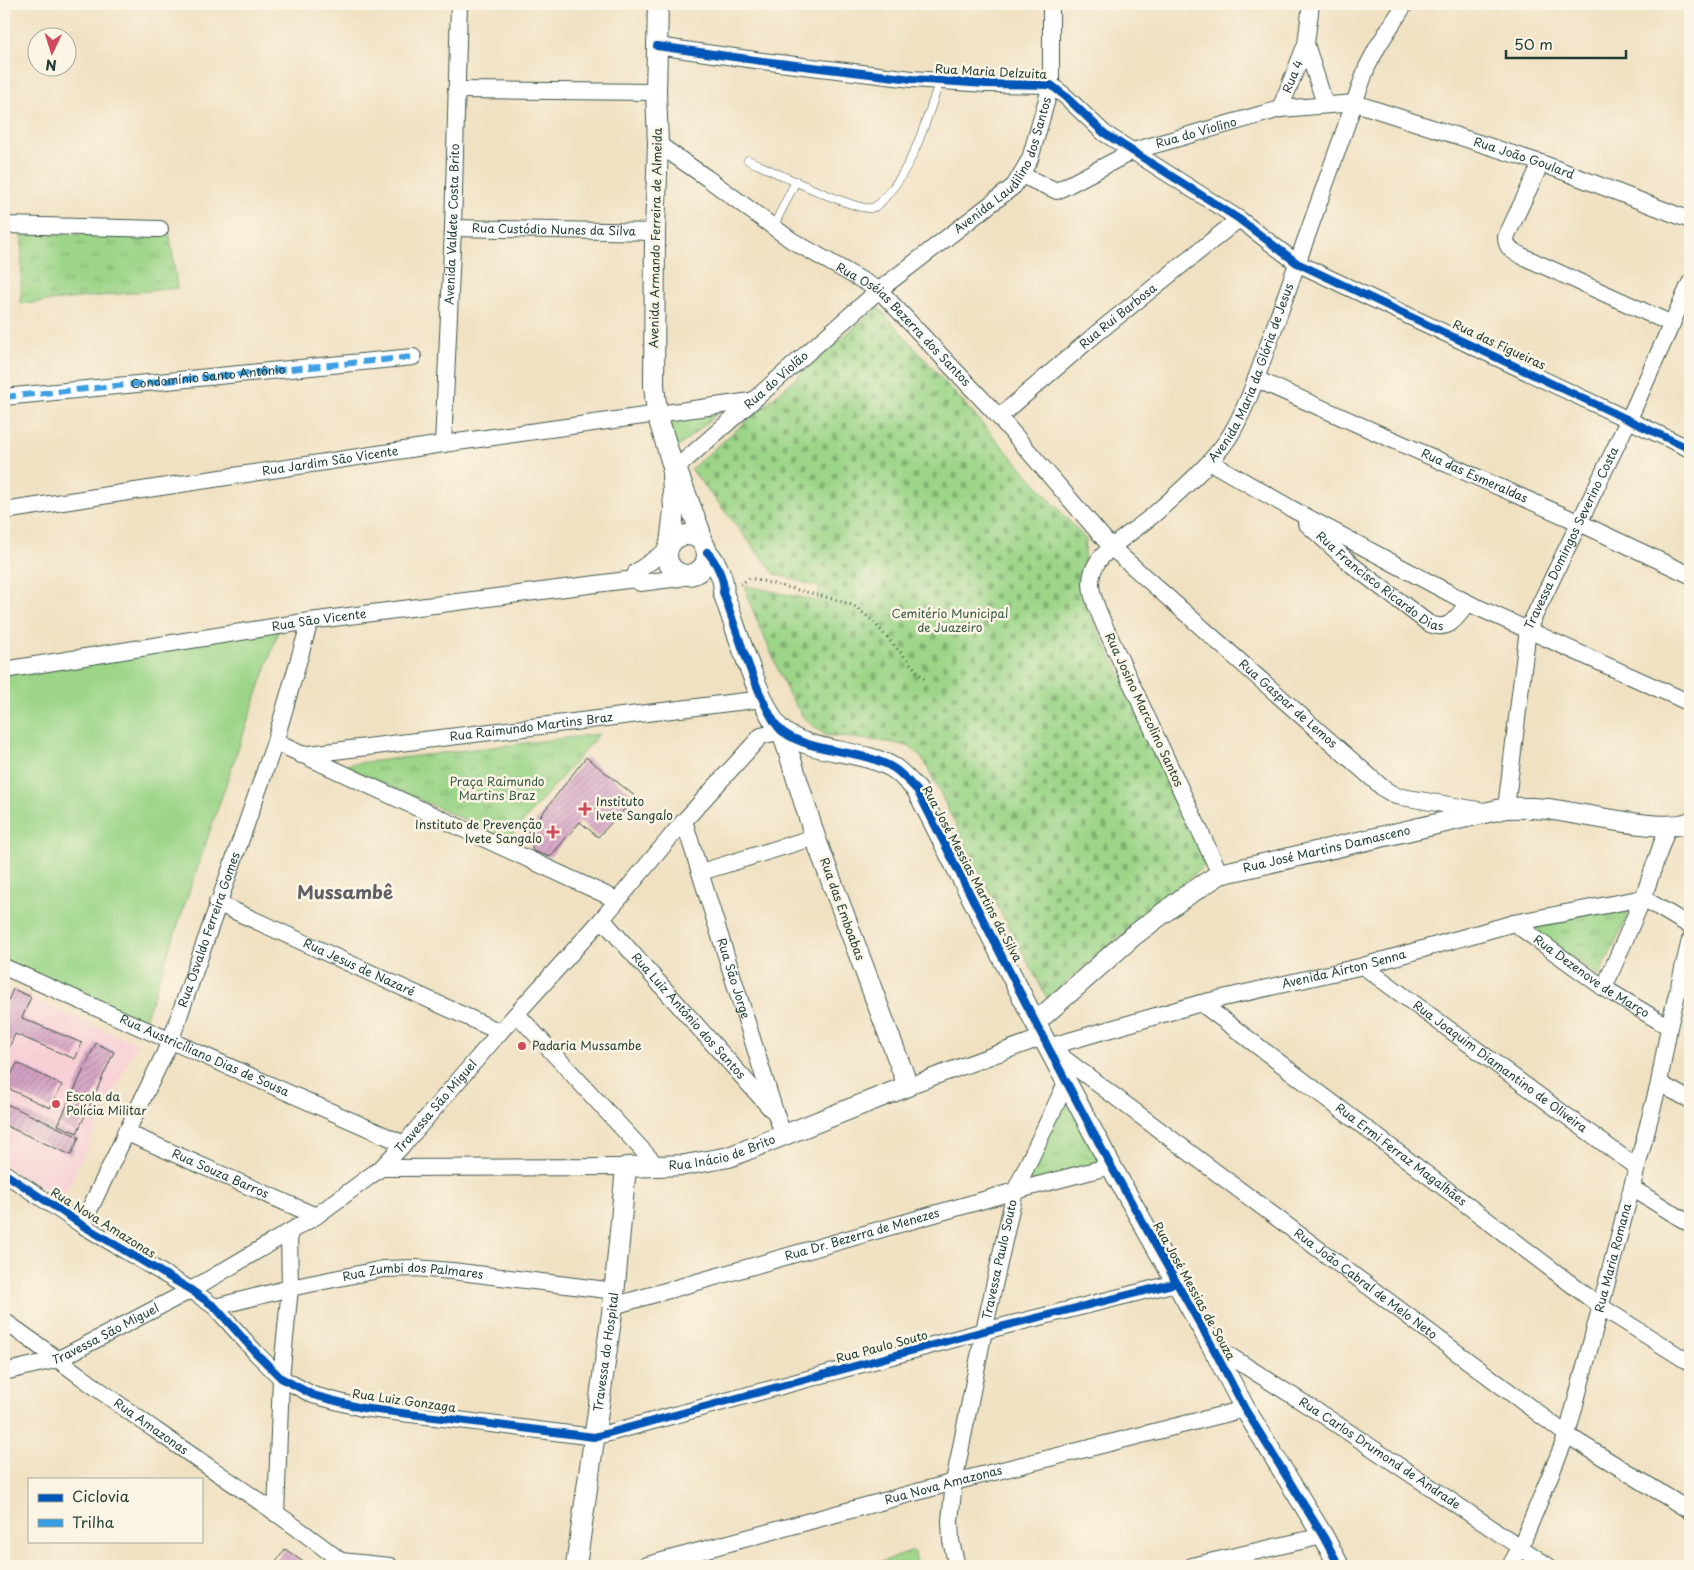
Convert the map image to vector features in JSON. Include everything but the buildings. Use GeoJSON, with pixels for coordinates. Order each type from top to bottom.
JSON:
{"type":"FeatureCollection","features":[{"type":"Feature","properties":{"kind":"street","name":"Avenida Valdete Costa Brito"},"geometry":{"type":"LineString","coordinates":[[443,444],[453,228],[459,4]]}},
{"type":"Feature","properties":{"kind":"street","name":"Avenida Armando Ferreira de Almeida"},"geometry":{"type":"LineString","coordinates":[[658,4],[654,385],[657,414],[674,470]]}},
{"type":"Feature","properties":{"kind":"street","name":"Avenida Laudilino dos Santos"},"geometry":{"type":"LineString","coordinates":[[879,290],[1014,186],[1021,175],[1030,159],[1051,85],[1051,4]]}},
{"type":"Feature","properties":{"kind":"street","name":"Rua 4"},"geometry":{"type":"LineString","coordinates":[[1280,108],[1306,44],[1312,4]]}},
{"type":"Feature","properties":{"kind":"street","name":"Avenida Maria da Glória de Jesus"},"geometry":{"type":"LineString","coordinates":[[1112,548],[1153,515],[1210,462],[1230,435],[1244,411],[1367,67],[1405,4]]}},
{"type":"Feature","properties":{"kind":"street","name":"Rua 4"},"geometry":{"type":"LineString","coordinates":[[1306,44],[1325,104]]}},
{"type":"Feature","properties":{"kind":"street","name":"Rua Maria Delzuita"},"geometry":{"type":"LineString","coordinates":[[657,46],[799,66],[940,80],[986,84],[1051,85],[1104,133],[1239,219],[1298,263]]}},
{"type":"Feature","properties":{"kind":"street"},"geometry":{"type":"LineString","coordinates":[[456,90],[656,92]]}},
{"type":"Feature","properties":{"kind":"street","name":"Rua do Violino"},"geometry":{"type":"LineString","coordinates":[[1021,175],[1057,191],[1133,151],[1280,108],[1355,103]]}},
{"type":"Feature","properties":{"kind":"street","name":"Rua João Goulard"},"geometry":{"type":"LineString","coordinates":[[1355,103],[1540,164],[1690,220]]}},
{"type":"Feature","properties":{"kind":"street","name":"Rua Oséias Bezerra dos Santos"},"geometry":{"type":"LineString","coordinates":[[658,144],[791,240],[879,290],[999,417],[1112,548]]}},
{"type":"Feature","properties":{"kind":"street"},"geometry":{"type":"LineString","coordinates":[[1540,164],[1506,237],[1506,244],[1509,248],[1522,256],[1672,324]]}},
{"type":"Feature","properties":{"kind":"street","name":"Rua Rui Barbosa"},"geometry":{"type":"LineString","coordinates":[[999,417],[1097,333],[1239,219]]}},
{"type":"Feature","properties":{"kind":"street"},"geometry":{"type":"LineString","coordinates":[[4,226],[160,228]]}},
{"type":"Feature","properties":{"kind":"street","name":"Rua Custódio Nunes da Silva"},"geometry":{"type":"LineString","coordinates":[[453,228],[655,232]]}},
{"type":"Feature","properties":{"kind":"street","name":"Rua das Figueiras"},"geometry":{"type":"LineString","coordinates":[[1298,263],[1690,449]]}},
{"type":"Feature","properties":{"kind":"street","name":"Travessa Domingos Severino Costa"},"geometry":{"type":"LineString","coordinates":[[1496,810],[1528,629],[1630,420],[1672,324],[1685,310],[1690,283]]}},
{"type":"Feature","properties":{"kind":"street","name":"Rua do Violão"},"geometry":{"type":"LineString","coordinates":[[674,470],[879,290]]}},
{"type":"Feature","properties":{"kind":"street","name":"Condomínio Santo Antônio"},"geometry":{"type":"LineString","coordinates":[[4,397],[413,357]]}},
{"type":"Feature","properties":{"kind":"street","name":"Rua das Esmeraldas"},"geometry":{"type":"LineString","coordinates":[[1256,379],[1690,574]]}},
{"type":"Feature","properties":{"kind":"street","name":"Rua Jardim São Vicente"},"geometry":{"type":"LineString","coordinates":[[4,511],[443,444],[751,401]]}},
{"type":"Feature","properties":{"kind":"street","name":"Rua Francisco Ricardo Dias"},"geometry":{"type":"LineString","coordinates":[[1210,462],[1292,509],[1468,603],[1690,703]]}},
{"type":"Feature","properties":{"kind":"street"},"geometry":{"type":"LineString","coordinates":[[635,580],[636,572],[669,547],[675,539],[688,535],[704,546],[714,559],[724,587],[723,592],[716,592],[704,581],[690,574],[679,573],[669,564],[669,547],[674,510],[672,474],[674,470],[677,471],[700,530],[704,546],[704,565],[700,571],[690,574]]}},
{"type":"Feature","properties":{"kind":"street","name":"Rua Francisco Ricardo Dias"},"geometry":{"type":"LineString","coordinates":[[1292,509],[1312,530],[1352,565],[1428,623],[1437,627],[1445,626],[1455,619],[1468,603]]}},
{"type":"Feature","properties":{"kind":"street","name":"Rua Gaspar de Lemos"},"geometry":{"type":"LineString","coordinates":[[1112,548],[1384,789],[1396,796],[1496,810]]}},
{"type":"Feature","properties":{"kind":"street","name":"Rua Josino Marcolino Santos"},"geometry":{"type":"LineString","coordinates":[[1112,548],[1097,562],[1092,576],[1092,594],[1220,874]]}},
{"type":"Feature","properties":{"kind":"street","name":"Rua São Vicente"},"geometry":{"type":"LineString","coordinates":[[4,670],[310,622],[635,580],[640,583],[680,578],[690,574]]}},
{"type":"Feature","properties":{"kind":"street","name":"Rua José Messias Martins da Silva"},"geometry":{"type":"LineString","coordinates":[[723,592],[762,699],[774,722],[782,731],[811,745],[876,761],[894,768],[916,790],[1043,1036]]}},
{"type":"Feature","properties":{"kind":"street","name":"Rua Osvaldo Ferreira Gomes"},"geometry":{"type":"LineString","coordinates":[[82,1225],[125,1132],[170,1042],[217,903],[275,742],[310,622]]}},
{"type":"Feature","properties":{"kind":"street","name":"Rua Raimundo Martins Braz"},"geometry":{"type":"LineString","coordinates":[[301,755],[762,699]]}},
{"type":"Feature","properties":{"kind":"street","name":"Travessa São Miguel"},"geometry":{"type":"LineString","coordinates":[[4,1372],[59,1359],[191,1290],[316,1216],[381,1168],[602,919],[684,821],[761,736],[782,731]]}},
{"type":"Feature","properties":{"kind":"street","name":"Rua das Emboabas"},"geometry":{"type":"LineString","coordinates":[[782,731],[816,836],[908,1086]]}},
{"type":"Feature","properties":{"kind":"street"},"geometry":{"type":"LineString","coordinates":[[275,742],[617,900]]}},
{"type":"Feature","properties":{"kind":"street","name":"Rua José Martins Damasceno"},"geometry":{"type":"LineString","coordinates":[[1043,1036],[1133,936],[1183,898],[1220,874],[1496,810],[1548,809],[1636,823],[1684,825]]}},
{"type":"Feature","properties":{"kind":"street","name":"Rua São Jorge"},"geometry":{"type":"LineString","coordinates":[[684,821],[774,1112],[784,1136]]}},
{"type":"Feature","properties":{"kind":"street"},"geometry":{"type":"LineString","coordinates":[[1604,988],[1642,898],[1684,825]]}},
{"type":"Feature","properties":{"kind":"street"},"geometry":{"type":"LineString","coordinates":[[701,872],[816,836]]}},
{"type":"Feature","properties":{"kind":"street"},"geometry":{"type":"LineString","coordinates":[[1642,898],[1690,926]]}},
{"type":"Feature","properties":{"kind":"street","name":"Avenida Airton Senna"},"geometry":{"type":"LineString","coordinates":[[1043,1036],[1201,1003],[1363,966],[1514,924],[1642,898]]}},
{"type":"Feature","properties":{"kind":"street","name":"Rua Jesus de Nazaré"},"geometry":{"type":"LineString","coordinates":[[217,903],[500,1032]]}},
{"type":"Feature","properties":{"kind":"street","name":"Rua Luiz Antônio dos Santos"},"geometry":{"type":"LineString","coordinates":[[602,919],[774,1112]]}},
{"type":"Feature","properties":{"kind":"street","name":"Rua Dezenove de Março"},"geometry":{"type":"LineString","coordinates":[[1514,924],[1604,988],[1670,1027]]}},
{"type":"Feature","properties":{"kind":"street","name":"Rua Maria Romana"},"geometry":{"type":"LineString","coordinates":[[1510,1566],[1520,1548],[1568,1434],[1659,1083],[1690,940]]}},
{"type":"Feature","properties":{"kind":"street","name":"Rua Joaquim Diamantino de Oliveira"},"geometry":{"type":"LineString","coordinates":[[1363,966],[1636,1167]]}},
{"type":"Feature","properties":{"kind":"street","name":"Rua Austriciliano Dias de Sousa"},"geometry":{"type":"LineString","coordinates":[[4,967],[404,1144]]}},
{"type":"Feature","properties":{"kind":"street","name":"Rua Ermi Ferraz Magalhães"},"geometry":{"type":"LineString","coordinates":[[1201,1003],[1600,1306],[1690,1363]]}},
{"type":"Feature","properties":{"kind":"street"},"geometry":{"type":"LineString","coordinates":[[517,1014],[658,1167]]}},
{"type":"Feature","properties":{"kind":"street","name":"Rua José Messias de Souza"},"geometry":{"type":"LineString","coordinates":[[1043,1036],[1111,1166],[1211,1344],[1245,1409],[1323,1536],[1339,1566]]}},
{"type":"Feature","properties":{"kind":"street","name":"Rua Inácio de Brito"},"geometry":{"type":"LineString","coordinates":[[381,1168],[658,1167],[706,1162],[729,1157],[908,1086],[1043,1036]]}},
{"type":"Feature","properties":{"kind":"street","name":"Rua João Cabral de Melo Neto"},"geometry":{"type":"LineString","coordinates":[[1043,1036],[1568,1434],[1690,1511]]}},
{"type":"Feature","properties":{"kind":"street","name":"Travessa Paulo Souto"},"geometry":{"type":"LineString","coordinates":[[957,1566],[950,1521],[954,1482],[984,1331],[1015,1191],[1066,1081]]}},
{"type":"Feature","properties":{"kind":"street"},"geometry":{"type":"LineString","coordinates":[[1659,1083],[1690,1100]]}},
{"type":"Feature","properties":{"kind":"street","name":"Rua Souza Barros"},"geometry":{"type":"LineString","coordinates":[[125,1132],[316,1216]]}},
{"type":"Feature","properties":{"kind":"street","name":"Rua Dr. Bezerra de Menezes"},"geometry":{"type":"LineString","coordinates":[[614,1298],[1111,1166]]}},
{"type":"Feature","properties":{"kind":"street","name":"Travessa do Hospital"},"geometry":{"type":"LineString","coordinates":[[576,1566],[614,1298],[626,1167]]}},
{"type":"Feature","properties":{"kind":"street","name":"Rua Nova Amazonas"},"geometry":{"type":"LineString","coordinates":[[4,1173],[82,1225],[191,1290]]}},
{"type":"Feature","properties":{"kind":"street"},"geometry":{"type":"LineString","coordinates":[[1632,1188],[1690,1224]]}},
{"type":"Feature","properties":{"kind":"street"},"geometry":{"type":"LineString","coordinates":[[276,1514],[281,1378],[290,1288],[288,1232]]}},
{"type":"Feature","properties":{"kind":"street","name":"Rua Zumbi dos Palmares"},"geometry":{"type":"LineString","coordinates":[[215,1307],[290,1288],[383,1269],[416,1268],[614,1298]]}},
{"type":"Feature","properties":{"kind":"street","name":"Rua Paulo Souto"},"geometry":{"type":"LineString","coordinates":[[594,1437],[984,1331],[1176,1283]]}},
{"type":"Feature","properties":{"kind":"street","name":"Rua Luiz Gonzaga"},"geometry":{"type":"LineString","coordinates":[[191,1290],[215,1307],[281,1378],[313,1395],[362,1408],[594,1437]]}},
{"type":"Feature","properties":{"kind":"street","name":"Rua Amazonas"},"geometry":{"type":"LineString","coordinates":[[4,1321],[59,1359],[98,1391],[276,1514],[344,1564]]}},
{"type":"Feature","properties":{"kind":"street","name":"Rua Carlos Drumond de Andrade"},"geometry":{"type":"LineString","coordinates":[[1211,1344],[1326,1417],[1548,1566]]}},
{"type":"Feature","properties":{"kind":"street","name":"Rua Nova Amazonas"},"geometry":{"type":"LineString","coordinates":[[644,1566],[954,1482],[1245,1409]]}},
{"type":"Feature","properties":{"kind":"street"},"geometry":{"type":"LineString","coordinates":[[1192,1566],[1323,1536]]}},
{"type":"Feature","properties":{"kind":"street"},"geometry":{"type":"LineString","coordinates":[[344,1564],[390,1566]]}},
{"type":"Feature","properties":{"kind":"lane"},"geometry":{"type":"LineString","coordinates":[[748,160],[853,205],[870,208],[878,205],[894,187],[910,162],[940,80]]}},
{"type":"Feature","properties":{"kind":"lane"},"geometry":{"type":"LineString","coordinates":[[774,227],[796,182]]}},
{"type":"Feature","properties":{"kind":"path"},"geometry":{"type":"LineString","coordinates":[[723,592],[750,578],[834,599],[854,606],[870,618],[924,678]]}},
{"type":"Feature","properties":{"kind":"shaded area","name":"Escola da Polícia Militar"},"geometry":{"type":"Polygon","coordinates":[[[4,987],[137,1044],[62,1200],[4,1164],[4,987]]]}},
{"type":"Feature","properties":{"kind":"green space"},"geometry":{"type":"Polygon","coordinates":[[[22,234],[170,235],[177,288],[21,304],[22,234]]]}},
{"type":"Feature","properties":{"kind":"green space","name":"Cemitério Municipal de Juazeiro"},"geometry":{"type":"Polygon","coordinates":[[[878,307],[1086,540],[1081,598],[1216,856],[1047,998],[974,862],[925,762],[911,747],[889,742],[825,735],[804,718],[788,693],[747,596],[746,586],[819,601],[819,587],[775,574],[691,469],[878,307]]]}},
{"type":"Feature","properties":{"kind":"green space"},"geometry":{"type":"Polygon","coordinates":[[[718,413],[676,449],[665,423],[718,413]]]}},
{"type":"Feature","properties":{"kind":"green space"},"geometry":{"type":"Polygon","coordinates":[[[279,630],[144,1023],[4,960],[4,672],[279,630]]]}},
{"type":"Feature","properties":{"kind":"green space","name":"Praça Raimundo Martins Braz"},"geometry":{"type":"Polygon","coordinates":[[[599,734],[508,839],[343,765],[599,734]]]}},
{"type":"Feature","properties":{"kind":"green space"},"geometry":{"type":"Polygon","coordinates":[[[1632,906],[1599,976],[1522,923],[1632,906]]]}},
{"type":"Feature","properties":{"kind":"green space"},"geometry":{"type":"Polygon","coordinates":[[[1067,1081],[1111,1166],[1015,1191],[1067,1081]]]}},
{"type":"Feature","properties":{"kind":"green space"},"geometry":{"type":"Polygon","coordinates":[[[914,1551],[918,1566],[869,1566],[914,1551]]]}},
{"type":"Feature","properties":{"kind":"marked path"},"geometry":{"type":"LineString","coordinates":[[4,397],[413,357]]}},
{"type":"Feature","properties":{"kind":"cycle path"},"geometry":{"type":"LineString","coordinates":[[657,46],[912,79],[986,84],[1051,85],[1104,133],[1239,219],[1297,263],[1690,449]]}},
{"type":"Feature","properties":{"kind":"cycle path"},"geometry":{"type":"LineString","coordinates":[[707,552],[719,571],[724,587],[723,592],[749,667],[775,723],[783,732],[795,739],[883,763],[898,771],[917,790],[1111,1166],[1211,1344],[1245,1409],[1323,1536],[1339,1566]]}},
{"type":"Feature","properties":{"kind":"cycle path"},"geometry":{"type":"LineString","coordinates":[[4,1173],[82,1225],[191,1290],[215,1307],[281,1378],[313,1395],[362,1408],[594,1437],[984,1331],[1176,1283]]}},
{"type":"Feature","properties":{"kind":"place","name":"Instituto Ivete Sangalo"},"geometry":{"type":"Point","coordinates":[585,809]}},
{"type":"Feature","properties":{"kind":"place","name":"Instituto de Prevenção Ivete Sangalo"},"geometry":{"type":"Point","coordinates":[553,832]}},
{"type":"Feature","properties":{"kind":"place","name":"Padaria Mussambe"},"geometry":{"type":"Point","coordinates":[522,1046]}},
{"type":"Feature","properties":{"kind":"place","name":"Escola da Polícia Militar"},"geometry":{"type":"Point","coordinates":[56,1104]}},
{"type":"Feature","properties":{"kind":"district","name":"Mussambê"},"geometry":{"type":"Point","coordinates":[345,893]}}]}
